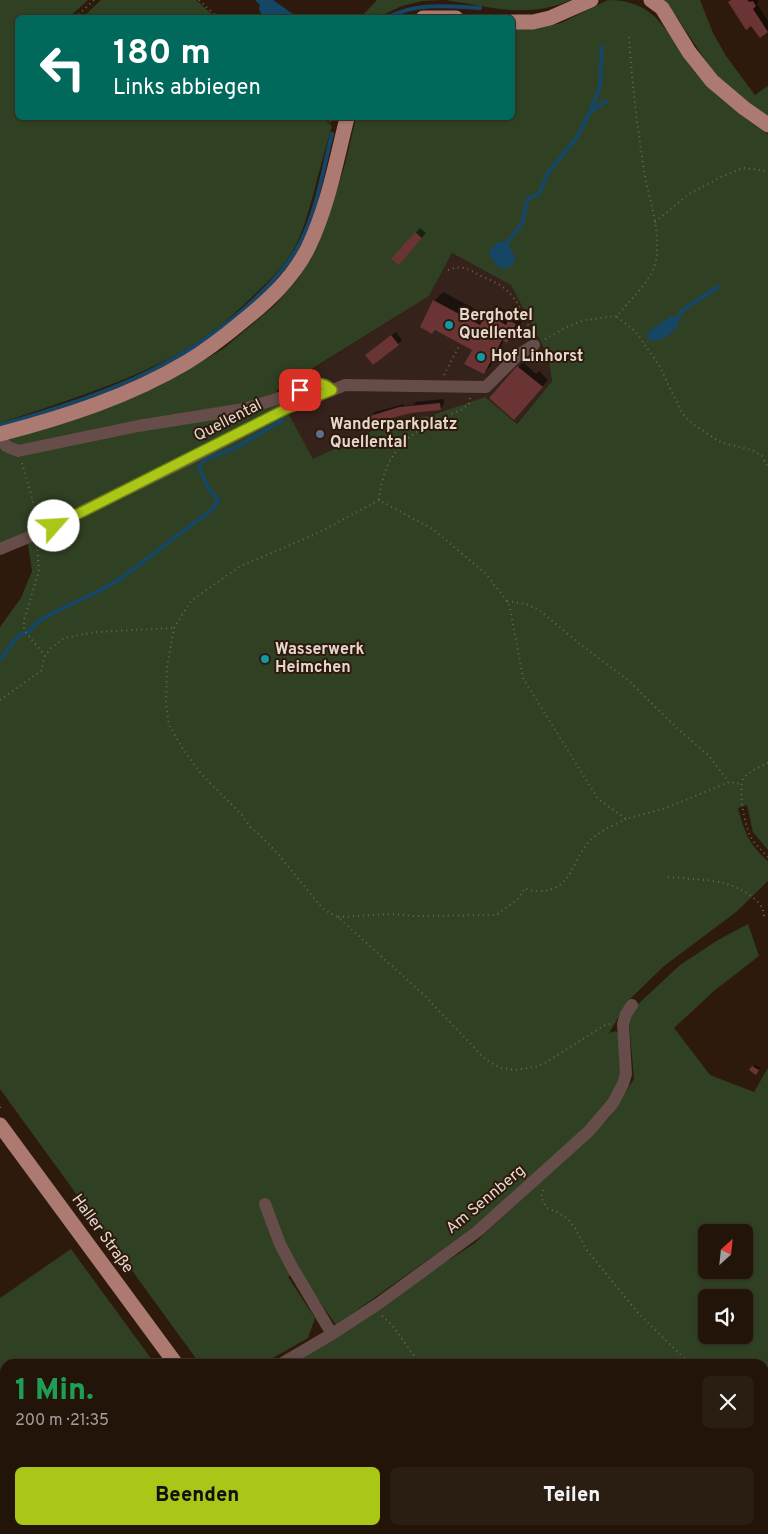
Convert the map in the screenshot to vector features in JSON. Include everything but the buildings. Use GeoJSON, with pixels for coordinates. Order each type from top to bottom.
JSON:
{"type":"FeatureCollection","features":[{"type":"Feature","properties":{"kind":"main road"},"geometry":{"type":"LineString","coordinates":[[515,22],[533,22],[550,18],[590,0]]}},
{"type":"Feature","properties":{"kind":"main road"},"geometry":{"type":"LineString","coordinates":[[651,0],[662,8],[689,52],[712,81],[768,125]]}},
{"type":"Feature","properties":{"kind":"main road"},"geometry":{"type":"LineString","coordinates":[[0,435],[89,407],[156,379],[188,362],[218,341],[269,300],[289,277],[308,250],[326,200],[346,120]]}},
{"type":"Feature","properties":{"kind":"main road","name":"Haller Straße"},"geometry":{"type":"LineString","coordinates":[[0,1125],[172,1359]]}},
{"type":"Feature","properties":{"kind":"street","name":"Quellental"},"geometry":{"type":"LineString","coordinates":[[0,549],[36,534],[288,408],[345,385],[486,387],[518,355],[534,345]]}},
{"type":"Feature","properties":{"kind":"street"},"geometry":{"type":"LineString","coordinates":[[0,435],[6,446],[18,451],[138,426],[244,409],[283,397],[317,383],[326,385],[332,390]]}},
{"type":"Feature","properties":{"kind":"street","name":"Am Sennberg"},"geometry":{"type":"LineString","coordinates":[[290,1359],[372,1308],[478,1232],[589,1131],[605,1114],[616,1097],[626,1074],[623,1024],[626,1014],[632,1005]]}},
{"type":"Feature","properties":{"kind":"street"},"geometry":{"type":"LineString","coordinates":[[264,1204],[280,1244],[292,1267],[332,1334]]}},
{"type":"Feature","properties":{"kind":"path"},"geometry":{"type":"LineString","coordinates":[[78,15],[94,0]]}},
{"type":"Feature","properties":{"kind":"path"},"geometry":{"type":"LineString","coordinates":[[199,0],[215,15]]}},
{"type":"Feature","properties":{"kind":"path"},"geometry":{"type":"LineString","coordinates":[[448,270],[455,266],[465,266],[504,288],[516,301],[529,326],[534,345],[568,326],[585,320],[616,316],[648,279],[656,262],[655,222],[644,172],[628,37]]}},
{"type":"Feature","properties":{"kind":"path"},"geometry":{"type":"LineString","coordinates":[[655,222],[689,194],[720,177],[743,168],[768,171]]}},
{"type":"Feature","properties":{"kind":"path"},"geometry":{"type":"LineString","coordinates":[[616,316],[635,331],[659,365],[682,412],[689,421],[718,440],[752,450],[762,456],[768,467]]}},
{"type":"Feature","properties":{"kind":"path"},"geometry":{"type":"LineString","coordinates":[[438,387],[460,344]]}},
{"type":"Feature","properties":{"kind":"path"},"geometry":{"type":"LineString","coordinates":[[379,500],[381,481],[395,450],[407,438],[461,410],[468,404],[470,398],[469,387]]}},
{"type":"Feature","properties":{"kind":"path"},"geometry":{"type":"LineString","coordinates":[[18,451],[40,524],[36,534],[39,571],[24,620],[24,630],[45,656]]}},
{"type":"Feature","properties":{"kind":"path"},"geometry":{"type":"LineString","coordinates":[[379,500],[434,530],[486,574],[507,601],[510,608],[523,678],[598,799],[626,819]]}},
{"type":"Feature","properties":{"kind":"path"},"geometry":{"type":"LineString","coordinates":[[379,500],[318,533],[239,567],[191,601],[174,628],[167,667],[166,704],[169,725],[183,749],[202,775],[278,854],[323,909],[338,917],[425,996],[486,1060],[501,1068],[514,1070],[535,1067],[605,1025],[623,1024]]}},
{"type":"Feature","properties":{"kind":"path"},"geometry":{"type":"LineString","coordinates":[[507,601],[526,604],[538,610],[629,681],[709,756],[729,782]]}},
{"type":"Feature","properties":{"kind":"path"},"geometry":{"type":"LineString","coordinates":[[0,700],[41,671],[45,656],[51,648],[64,638],[95,632],[174,628]]}},
{"type":"Feature","properties":{"kind":"path"},"geometry":{"type":"LineString","coordinates":[[768,763],[753,770],[744,778],[741,784],[741,795],[749,834],[758,848],[768,857]]}},
{"type":"Feature","properties":{"kind":"path"},"geometry":{"type":"LineString","coordinates":[[338,917],[392,914],[413,916],[496,915],[517,900],[525,888],[529,891],[545,890],[560,886],[568,877],[587,844],[597,834],[626,819],[666,808],[729,782],[741,784]]}},
{"type":"Feature","properties":{"kind":"path"},"geometry":{"type":"LineString","coordinates":[[668,877],[727,884],[746,893],[758,903],[764,912],[764,916]]}},
{"type":"Feature","properties":{"kind":"path"},"geometry":{"type":"LineString","coordinates":[[543,1188],[541,1197],[548,1208],[568,1219],[586,1249],[639,1314],[685,1359]]}},
{"type":"Feature","properties":{"kind":"path"},"geometry":{"type":"LineString","coordinates":[[372,1308],[392,1325],[416,1359]]}},
{"type":"Feature","properties":{"kind":"shaded area"},"geometry":{"type":"Polygon","coordinates":[[[452,253],[511,285],[548,356],[552,381],[516,424],[485,397],[432,415],[384,425],[313,460],[276,392],[429,296],[452,253]]]}},
{"type":"Feature","properties":{"kind":"green space"},"geometry":{"type":"Polygon","coordinates":[[[0,0],[88,0],[71,15],[15,15],[15,120],[325,120],[332,126],[307,215],[296,245],[279,270],[222,324],[189,347],[137,374],[0,423],[0,0]]]}},
{"type":"Feature","properties":{"kind":"green space"},"geometry":{"type":"Polygon","coordinates":[[[101,0],[196,0],[213,15],[85,15],[101,0]]]}},
{"type":"Feature","properties":{"kind":"green space"},"geometry":{"type":"Polygon","coordinates":[[[377,0],[442,0],[422,1],[402,6],[382,15],[363,15],[377,0]]]}},
{"type":"Feature","properties":{"kind":"green space"},"geometry":{"type":"Polygon","coordinates":[[[446,0],[571,0],[540,9],[509,10],[446,0]]]}},
{"type":"Feature","properties":{"kind":"green space"},"geometry":{"type":"Polygon","coordinates":[[[608,0],[628,2],[643,8],[666,29],[694,71],[713,91],[768,134],[768,850],[753,832],[747,805],[738,808],[748,837],[756,849],[768,861],[768,881],[736,912],[664,966],[629,1000],[609,1033],[616,1031],[620,1034],[622,1075],[611,1100],[596,1120],[474,1227],[336,1325],[298,1271],[288,1277],[315,1318],[308,1338],[271,1359],[196,1359],[0,1089],[0,627],[21,598],[32,571],[28,544],[0,543],[0,441],[89,414],[159,386],[223,349],[274,306],[298,279],[314,253],[325,227],[345,164],[356,120],[515,120],[515,29],[536,29],[561,23],[608,0]],[[452,253],[429,296],[276,391],[313,459],[384,425],[432,415],[485,397],[517,424],[552,381],[548,356],[511,285],[452,253]]]}},
{"type":"Feature","properties":{"kind":"green space"},"geometry":{"type":"Polygon","coordinates":[[[661,0],[700,0],[713,33],[726,56],[755,95],[768,86],[768,118],[716,76],[676,16],[661,0]]]}},
{"type":"Feature","properties":{"kind":"green space"},"geometry":{"type":"Polygon","coordinates":[[[748,924],[759,956],[715,990],[674,1028],[710,1075],[754,1092],[768,1068],[768,1359],[298,1359],[475,1243],[609,1118],[634,1079],[629,1022],[634,1008],[680,965],[718,940],[748,924]]]}},
{"type":"Feature","properties":{"kind":"green space"},"geometry":{"type":"Polygon","coordinates":[[[71,1249],[151,1359],[0,1359],[0,1298],[71,1249]]]}},
{"type":"Feature","properties":{"kind":"water"},"geometry":{"type":"Polygon","coordinates":[[[255,0],[273,0],[294,15],[262,15],[259,9],[260,5],[255,0]]]}},
{"type":"Feature","properties":{"kind":"water"},"geometry":{"type":"Polygon","coordinates":[[[498,242],[507,242],[516,259],[510,267],[502,269],[494,262],[488,252],[498,242]]]}},
{"type":"Feature","properties":{"kind":"water"},"geometry":{"type":"Polygon","coordinates":[[[672,316],[679,321],[678,325],[664,338],[651,341],[647,336],[650,330],[672,316]]]}},
{"type":"Feature","properties":{"kind":"waterway"},"geometry":{"type":"LineString","coordinates":[[394,15],[409,9],[432,6],[480,8]]}},
{"type":"Feature","properties":{"kind":"waterway"},"geometry":{"type":"LineString","coordinates":[[505,246],[522,223],[528,199],[539,194],[549,171],[576,139],[590,112],[600,87],[602,47]]}},
{"type":"Feature","properties":{"kind":"waterway"},"geometry":{"type":"LineString","coordinates":[[590,112],[606,101]]}},
{"type":"Feature","properties":{"kind":"waterway"},"geometry":{"type":"LineString","coordinates":[[0,425],[71,403],[138,377],[170,361],[230,321],[270,284],[296,250],[311,217],[332,134]]}},
{"type":"Feature","properties":{"kind":"waterway"},"geometry":{"type":"LineString","coordinates":[[677,318],[684,309],[718,287]]}},
{"type":"Feature","properties":{"kind":"waterway"},"geometry":{"type":"LineString","coordinates":[[0,660],[14,641],[21,634],[29,632],[37,622],[120,579],[214,508],[218,500],[209,489],[199,468],[204,460],[237,447],[283,420]]}},
{"type":"Feature","properties":{"kind":"place","name":"Berghotel Quellental"},"geometry":{"type":"Point","coordinates":[449,325]}},
{"type":"Feature","properties":{"kind":"place","name":"Hof Linhorst"},"geometry":{"type":"Point","coordinates":[481,357]}},
{"type":"Feature","properties":{"kind":"place","name":"Wanderparkplatz Quellental"},"geometry":{"type":"Point","coordinates":[320,434]}},
{"type":"Feature","properties":{"kind":"place","name":"Wasserwerk Heimchen"},"geometry":{"type":"Point","coordinates":[265,659]}},
{"type":"Feature","properties":{"kind":"route"},"geometry":{"type":"LineString","coordinates":[[54,526],[288,408],[332,390],[326,385],[317,383],[300,390]]}}]}
